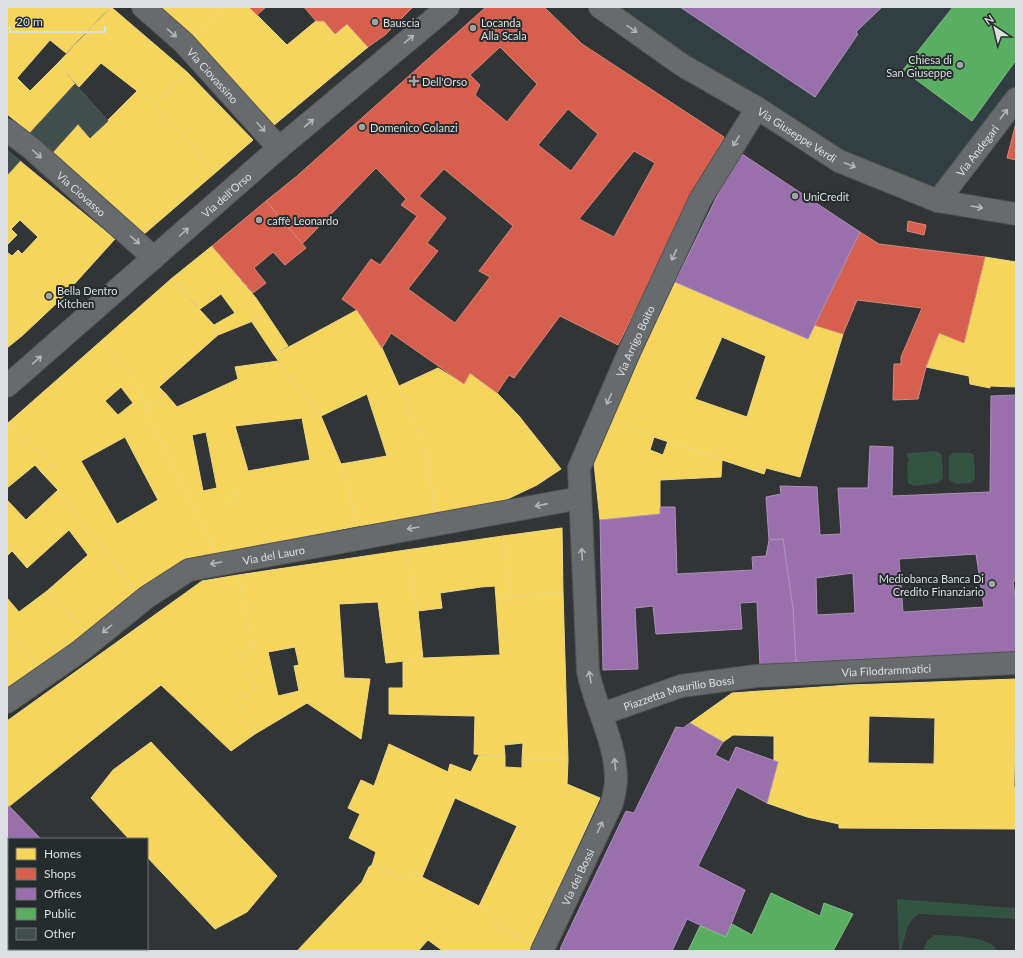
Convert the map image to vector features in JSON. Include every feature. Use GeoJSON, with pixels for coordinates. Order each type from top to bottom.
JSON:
{"type":"FeatureCollection","features":[{"type":"Feature","properties":{"kind":"street","name":"Via Ciovassino"},"geometry":{"type":"LineString","coordinates":[[143,7],[184,43],[279,148]]}},
{"type":"Feature","properties":{"kind":"street","name":"Via dell'Orso"},"geometry":{"type":"LineString","coordinates":[[7,386],[279,148],[448,7]]}},
{"type":"Feature","properties":{"kind":"street","name":"Via Giuseppe Verdi"},"geometry":{"type":"LineString","coordinates":[[600,7],[682,65],[757,108],[839,161],[938,201],[1016,214]]}},
{"type":"Feature","properties":{"kind":"street","name":"Via Andegari"},"geometry":{"type":"LineString","coordinates":[[938,201],[1016,99]]}},
{"type":"Feature","properties":{"kind":"street","name":"Via Arrigo Boito"},"geometry":{"type":"LineString","coordinates":[[602,714],[588,671],[579,468],[630,350],[700,200],[757,108]]}},
{"type":"Feature","properties":{"kind":"street","name":"Via Ciovasso"},"geometry":{"type":"LineString","coordinates":[[7,130],[32,149],[154,258]]}},
{"type":"Feature","properties":{"kind":"street","name":"Via del Lauro"},"geometry":{"type":"LineString","coordinates":[[7,702],[78,652],[147,597],[189,570],[580,498]]}},
{"type":"Feature","properties":{"kind":"street","name":"Via Filodrammatici"},"geometry":{"type":"LineString","coordinates":[[756,676],[1016,663]]}},
{"type":"Feature","properties":{"kind":"street","name":"Piazzetta Maurilio Bossi"},"geometry":{"type":"LineString","coordinates":[[602,714],[681,686],[756,676]]}},
{"type":"Feature","properties":{"kind":"street","name":"Via dei Bossi"},"geometry":{"type":"LineString","coordinates":[[542,951],[612,803],[616,781],[615,761],[602,714]]}},
{"type":"Feature","properties":{"kind":"shaded area"},"geometry":{"type":"Polygon","coordinates":[[[603,7],[1016,7],[1016,89],[933,197],[839,158],[603,7]]]}},
{"type":"Feature","properties":{"kind":"green space"},"geometry":{"type":"Polygon","coordinates":[[[936,451],[942,455],[943,478],[938,483],[914,486],[908,483],[908,453],[936,451]]]}},
{"type":"Feature","properties":{"kind":"green space"},"geometry":{"type":"Polygon","coordinates":[[[953,453],[970,453],[974,455],[975,478],[971,483],[956,484],[949,480],[949,456],[953,453]]]}},
{"type":"Feature","properties":{"kind":"green space"},"geometry":{"type":"Polygon","coordinates":[[[897,899],[1016,908],[1016,919],[919,914],[908,926],[901,951],[899,950],[897,899]]]}},
{"type":"Feature","properties":{"kind":"green space"},"geometry":{"type":"Polygon","coordinates":[[[934,935],[959,936],[979,939],[993,946],[997,951],[923,951],[927,941],[934,935]]]}},
{"type":"Feature","properties":{"kind":"building: Homes"},"geometry":{"type":"Polygon","coordinates":[[[7,7],[44,7],[7,47],[7,7]]]}},
{"type":"Feature","properties":{"kind":"building: Homes"},"geometry":{"type":"Polygon","coordinates":[[[44,7],[110,7],[66,53],[50,40],[17,78],[30,91],[58,63],[75,84],[30,133],[7,114],[7,47],[44,7]]]}},
{"type":"Feature","properties":{"kind":"building: Homes"},"geometry":{"type":"Polygon","coordinates":[[[111,7],[187,72],[154,104],[101,63],[79,87],[58,63],[111,7]]]}},
{"type":"Feature","properties":{"kind":"building: Homes"},"geometry":{"type":"Polygon","coordinates":[[[159,7],[223,7],[192,38],[159,7]]]}},
{"type":"Feature","properties":{"kind":"building: Homes"},"geometry":{"type":"Polygon","coordinates":[[[223,7],[249,7],[287,45],[316,21],[324,21],[335,34],[347,24],[368,47],[273,126],[192,38],[223,7]]]}},
{"type":"Feature","properties":{"kind":"building: Homes"},"geometry":{"type":"Polygon","coordinates":[[[187,72],[253,140],[215,173],[154,104],[187,72]]]}},
{"type":"Feature","properties":{"kind":"building: Homes"},"geometry":{"type":"Polygon","coordinates":[[[137,91],[154,104],[215,173],[143,235],[52,153],[78,124],[90,138],[137,91]]]}},
{"type":"Feature","properties":{"kind":"building: Homes"},"geometry":{"type":"Polygon","coordinates":[[[20,161],[115,239],[59,301],[23,335],[7,321],[7,252],[12,256],[18,250],[22,254],[38,237],[20,220],[11,229],[17,235],[7,245],[7,175],[20,161]]]}},
{"type":"Feature","properties":{"kind":"building: Homes"},"geometry":{"type":"Polygon","coordinates":[[[212,246],[256,298],[247,304],[258,319],[218,335],[214,325],[235,313],[221,294],[200,309],[171,279],[212,246]]]}},
{"type":"Feature","properties":{"kind":"building: Homes"},"geometry":{"type":"Polygon","coordinates":[[[985,257],[1016,262],[1016,387],[990,386],[990,388],[970,384],[969,376],[926,367],[939,333],[964,343],[985,257]]]}},
{"type":"Feature","properties":{"kind":"building: Homes"},"geometry":{"type":"Polygon","coordinates":[[[171,279],[214,325],[218,335],[159,387],[166,394],[145,408],[129,371],[101,341],[171,279]]]}},
{"type":"Feature","properties":{"kind":"building: Homes"},"geometry":{"type":"Polygon","coordinates":[[[675,282],[808,339],[814,325],[843,334],[800,477],[766,468],[764,474],[654,437],[612,418],[675,282]],[[722,337],[695,399],[747,417],[766,356],[722,337]]]}},
{"type":"Feature","properties":{"kind":"building: Homes"},"geometry":{"type":"Polygon","coordinates":[[[256,298],[288,346],[274,355],[252,322],[258,319],[247,304],[256,298]]]}},
{"type":"Feature","properties":{"kind":"building: Homes"},"geometry":{"type":"Polygon","coordinates":[[[357,310],[382,348],[426,451],[436,516],[358,526],[341,464],[387,456],[367,394],[321,416],[274,355],[357,310]]]}},
{"type":"Feature","properties":{"kind":"building: Homes"},"geometry":{"type":"Polygon","coordinates":[[[7,321],[23,335],[7,348],[7,321]]]}},
{"type":"Feature","properties":{"kind":"building: Homes"},"geometry":{"type":"Polygon","coordinates":[[[101,341],[129,371],[216,554],[170,569],[137,593],[58,490],[42,473],[51,465],[8,423],[101,341]],[[121,387],[105,401],[118,415],[133,403],[121,387]],[[125,437],[81,461],[117,524],[158,500],[125,437]]]}},
{"type":"Feature","properties":{"kind":"building: Homes"},"geometry":{"type":"Polygon","coordinates":[[[278,361],[321,416],[341,464],[358,526],[216,554],[145,408],[166,394],[177,407],[238,379],[235,367],[278,361]],[[302,418],[235,426],[248,471],[310,460],[302,418]],[[206,432],[192,435],[203,491],[217,488],[206,432]],[[233,491],[228,495],[229,501],[235,503],[240,499],[239,493],[233,491]]]}},
{"type":"Feature","properties":{"kind":"building: Homes"},"geometry":{"type":"Polygon","coordinates":[[[438,368],[464,384],[470,373],[497,393],[519,416],[561,469],[537,485],[501,502],[436,516],[426,451],[399,386],[438,368]]]}},
{"type":"Feature","properties":{"kind":"building: Homes"},"geometry":{"type":"Polygon","coordinates":[[[612,418],[654,437],[650,450],[663,455],[668,441],[722,460],[721,477],[660,480],[660,514],[600,520],[594,463],[612,418]]]}},
{"type":"Feature","properties":{"kind":"building: Homes"},"geometry":{"type":"Polygon","coordinates":[[[8,423],[51,465],[42,473],[35,465],[7,488],[8,423]]]}},
{"type":"Feature","properties":{"kind":"building: Homes"},"geometry":{"type":"Polygon","coordinates":[[[58,490],[137,593],[86,634],[47,591],[88,555],[69,530],[27,568],[7,545],[7,500],[26,520],[58,490]]]}},
{"type":"Feature","properties":{"kind":"building: Homes"},"geometry":{"type":"Polygon","coordinates":[[[233,491],[239,493],[240,499],[235,503],[229,501],[228,495],[233,491]]]}},
{"type":"Feature","properties":{"kind":"building: Homes"},"geometry":{"type":"Polygon","coordinates":[[[562,528],[563,592],[512,597],[503,536],[562,528]]]}},
{"type":"Feature","properties":{"kind":"building: Homes"},"geometry":{"type":"Polygon","coordinates":[[[503,536],[512,597],[496,599],[495,586],[440,593],[442,608],[418,611],[406,550],[503,536]]]}},
{"type":"Feature","properties":{"kind":"building: Homes"},"geometry":{"type":"Polygon","coordinates":[[[7,545],[12,551],[7,556],[7,545]]]}},
{"type":"Feature","properties":{"kind":"building: Homes"},"geometry":{"type":"Polygon","coordinates":[[[406,550],[418,611],[423,659],[386,663],[378,602],[339,604],[344,678],[370,679],[361,739],[307,703],[255,734],[237,700],[257,687],[237,654],[253,648],[238,575],[406,550]],[[295,647],[268,652],[278,696],[299,691],[294,666],[299,665],[295,647]]]}},
{"type":"Feature","properties":{"kind":"building: Homes"},"geometry":{"type":"Polygon","coordinates":[[[238,575],[253,648],[237,654],[257,687],[237,700],[255,734],[231,751],[161,685],[7,808],[7,721],[202,581],[238,575]]]}},
{"type":"Feature","properties":{"kind":"building: Homes"},"geometry":{"type":"Polygon","coordinates":[[[47,591],[86,634],[40,669],[7,629],[7,598],[19,612],[47,591]]]}},
{"type":"Feature","properties":{"kind":"building: Homes"},"geometry":{"type":"Polygon","coordinates":[[[563,592],[568,760],[522,760],[523,743],[504,745],[505,756],[474,754],[475,716],[389,714],[389,688],[403,688],[403,662],[423,658],[500,655],[496,599],[563,592]]]}},
{"type":"Feature","properties":{"kind":"building: Homes"},"geometry":{"type":"Polygon","coordinates":[[[7,629],[40,669],[7,694],[7,629]]]}},
{"type":"Feature","properties":{"kind":"building: Homes"},"geometry":{"type":"Polygon","coordinates":[[[1016,679],[1014,787],[1016,787],[1016,829],[839,828],[839,824],[807,817],[767,803],[778,762],[774,760],[774,736],[733,735],[723,742],[690,723],[732,693],[850,685],[1016,679]],[[869,716],[868,763],[934,764],[935,718],[869,716]]]}},
{"type":"Feature","properties":{"kind":"building: Homes"},"geometry":{"type":"Polygon","coordinates":[[[151,742],[277,876],[247,912],[215,929],[148,858],[148,838],[128,838],[91,798],[113,770],[151,742]]]}},
{"type":"Feature","properties":{"kind":"building: Homes"},"geometry":{"type":"Polygon","coordinates":[[[389,744],[448,772],[450,764],[471,772],[479,755],[505,756],[505,767],[522,768],[522,760],[568,760],[567,784],[600,798],[532,946],[494,922],[497,915],[479,906],[517,826],[455,798],[422,877],[412,872],[408,881],[372,865],[376,852],[349,838],[360,814],[348,808],[361,780],[374,786],[389,744]]]}},
{"type":"Feature","properties":{"kind":"building: Homes"},"geometry":{"type":"Polygon","coordinates":[[[372,865],[408,881],[412,872],[497,915],[494,922],[532,946],[530,951],[443,951],[428,940],[418,951],[297,951],[362,882],[369,867],[372,865]]]}},
{"type":"Feature","properties":{"kind":"building: Shops"},"geometry":{"type":"Polygon","coordinates":[[[249,7],[266,7],[257,15],[249,7]]]}},
{"type":"Feature","properties":{"kind":"building: Shops"},"geometry":{"type":"Polygon","coordinates":[[[304,7],[413,7],[385,35],[368,47],[347,24],[335,34],[324,21],[316,21],[304,7]]]}},
{"type":"Feature","properties":{"kind":"building: Shops"},"geometry":{"type":"Polygon","coordinates":[[[486,7],[544,7],[582,44],[724,137],[618,345],[560,316],[514,378],[509,375],[497,393],[470,373],[464,384],[391,333],[382,348],[357,310],[342,299],[371,259],[380,265],[417,216],[401,205],[406,199],[376,168],[302,244],[266,201],[297,176],[486,7]],[[500,47],[470,75],[480,85],[475,95],[507,122],[537,84],[500,47]],[[568,109],[538,145],[571,171],[598,134],[568,109]],[[634,151],[579,219],[614,237],[655,163],[634,151]],[[444,169],[419,196],[446,218],[427,243],[438,251],[408,289],[455,323],[490,277],[479,271],[513,226],[444,169]]]}},
{"type":"Feature","properties":{"kind":"building: Shops"},"geometry":{"type":"Polygon","coordinates":[[[1016,123],[1016,160],[1007,158],[1016,123]]]}},
{"type":"Feature","properties":{"kind":"building: Shops"},"geometry":{"type":"Polygon","coordinates":[[[266,201],[306,248],[285,265],[273,252],[254,268],[266,283],[253,293],[212,246],[266,201]]]}},
{"type":"Feature","properties":{"kind":"building: Shops"},"geometry":{"type":"Polygon","coordinates":[[[908,221],[926,225],[924,235],[907,231],[908,221]]]}},
{"type":"Feature","properties":{"kind":"building: Shops"},"geometry":{"type":"Polygon","coordinates":[[[860,232],[879,244],[985,257],[964,343],[939,333],[926,367],[918,399],[893,400],[894,364],[901,364],[901,357],[922,308],[857,300],[843,334],[814,325],[860,232]]]}},
{"type":"Feature","properties":{"kind":"building: Offices"},"geometry":{"type":"Polygon","coordinates":[[[680,7],[882,7],[856,32],[858,34],[815,97],[680,7]]]}},
{"type":"Feature","properties":{"kind":"building: Offices"},"geometry":{"type":"Polygon","coordinates":[[[742,154],[860,232],[808,339],[675,282],[723,184],[742,154]]]}},
{"type":"Feature","properties":{"kind":"building: Offices"},"geometry":{"type":"Polygon","coordinates":[[[1016,395],[1016,581],[1013,581],[1016,605],[1016,652],[796,662],[793,609],[783,539],[769,540],[766,497],[781,494],[780,486],[817,487],[820,535],[841,534],[838,488],[868,488],[870,446],[893,447],[892,496],[990,492],[991,396],[1016,395]],[[976,554],[899,559],[903,612],[984,607],[976,554]],[[853,573],[816,578],[817,615],[855,613],[853,573]]]}},
{"type":"Feature","properties":{"kind":"building: Offices"},"geometry":{"type":"Polygon","coordinates":[[[660,507],[675,507],[677,574],[753,570],[752,557],[766,556],[769,540],[783,539],[793,609],[796,662],[760,666],[757,602],[740,603],[742,629],[656,634],[653,606],[635,608],[638,669],[603,670],[600,520],[660,514],[660,507]]]}},
{"type":"Feature","properties":{"kind":"building: Offices"},"geometry":{"type":"Polygon","coordinates":[[[690,723],[723,742],[715,755],[729,762],[736,747],[778,762],[767,803],[737,787],[698,866],[745,890],[726,937],[687,919],[672,951],[564,951],[560,949],[626,811],[634,813],[676,727],[683,728],[690,723]]]}},
{"type":"Feature","properties":{"kind":"building: Offices"},"geometry":{"type":"Polygon","coordinates":[[[9,806],[40,838],[8,838],[8,903],[7,902],[7,808],[9,806]]]}},
{"type":"Feature","properties":{"kind":"building: Offices"},"geometry":{"type":"Polygon","coordinates":[[[144,950],[145,951],[117,951],[144,950]]]}},
{"type":"Feature","properties":{"kind":"building: Public","name":"Chiesa di San Giuseppe"},"geometry":{"type":"Polygon","coordinates":[[[953,7],[1016,7],[1016,60],[972,121],[903,70],[953,7]]]}},
{"type":"Feature","properties":{"kind":"building: Public"},"geometry":{"type":"Polygon","coordinates":[[[771,893],[820,916],[824,903],[853,914],[833,951],[688,951],[700,926],[726,937],[732,924],[752,935],[771,893]]]}},
{"type":"Feature","properties":{"kind":"building: Other"},"geometry":{"type":"Polygon","coordinates":[[[75,84],[108,121],[90,138],[78,124],[52,153],[30,133],[75,84]]]}},
{"type":"Feature","properties":{"kind":"building: Other"},"geometry":{"type":"Polygon","coordinates":[[[7,150],[20,161],[7,175],[7,150]]]}},
{"type":"Feature","properties":{"kind":"place","name":"Bauscia"},"geometry":{"type":"Point","coordinates":[375,22]}},
{"type":"Feature","properties":{"kind":"place","name":"Locanda Alla Scala"},"geometry":{"type":"Point","coordinates":[473,28]}},
{"type":"Feature","properties":{"kind":"place","name":"Chiesa di San Giuseppe"},"geometry":{"type":"Point","coordinates":[960,65]}},
{"type":"Feature","properties":{"kind":"place","name":"Dell'Orso"},"geometry":{"type":"Point","coordinates":[414,81]}},
{"type":"Feature","properties":{"kind":"place","name":"Domenico Colanzi"},"geometry":{"type":"Point","coordinates":[362,127]}},
{"type":"Feature","properties":{"kind":"place","name":"UniCredit"},"geometry":{"type":"Point","coordinates":[795,196]}},
{"type":"Feature","properties":{"kind":"place","name":"caffè Leonardo"},"geometry":{"type":"Point","coordinates":[259,220]}},
{"type":"Feature","properties":{"kind":"place","name":"Bella Dentro Kitchen"},"geometry":{"type":"Point","coordinates":[49,296]}},
{"type":"Feature","properties":{"kind":"place","name":"Mediobanca Banca Di Credito Finanziario"},"geometry":{"type":"Point","coordinates":[992,584]}}]}
